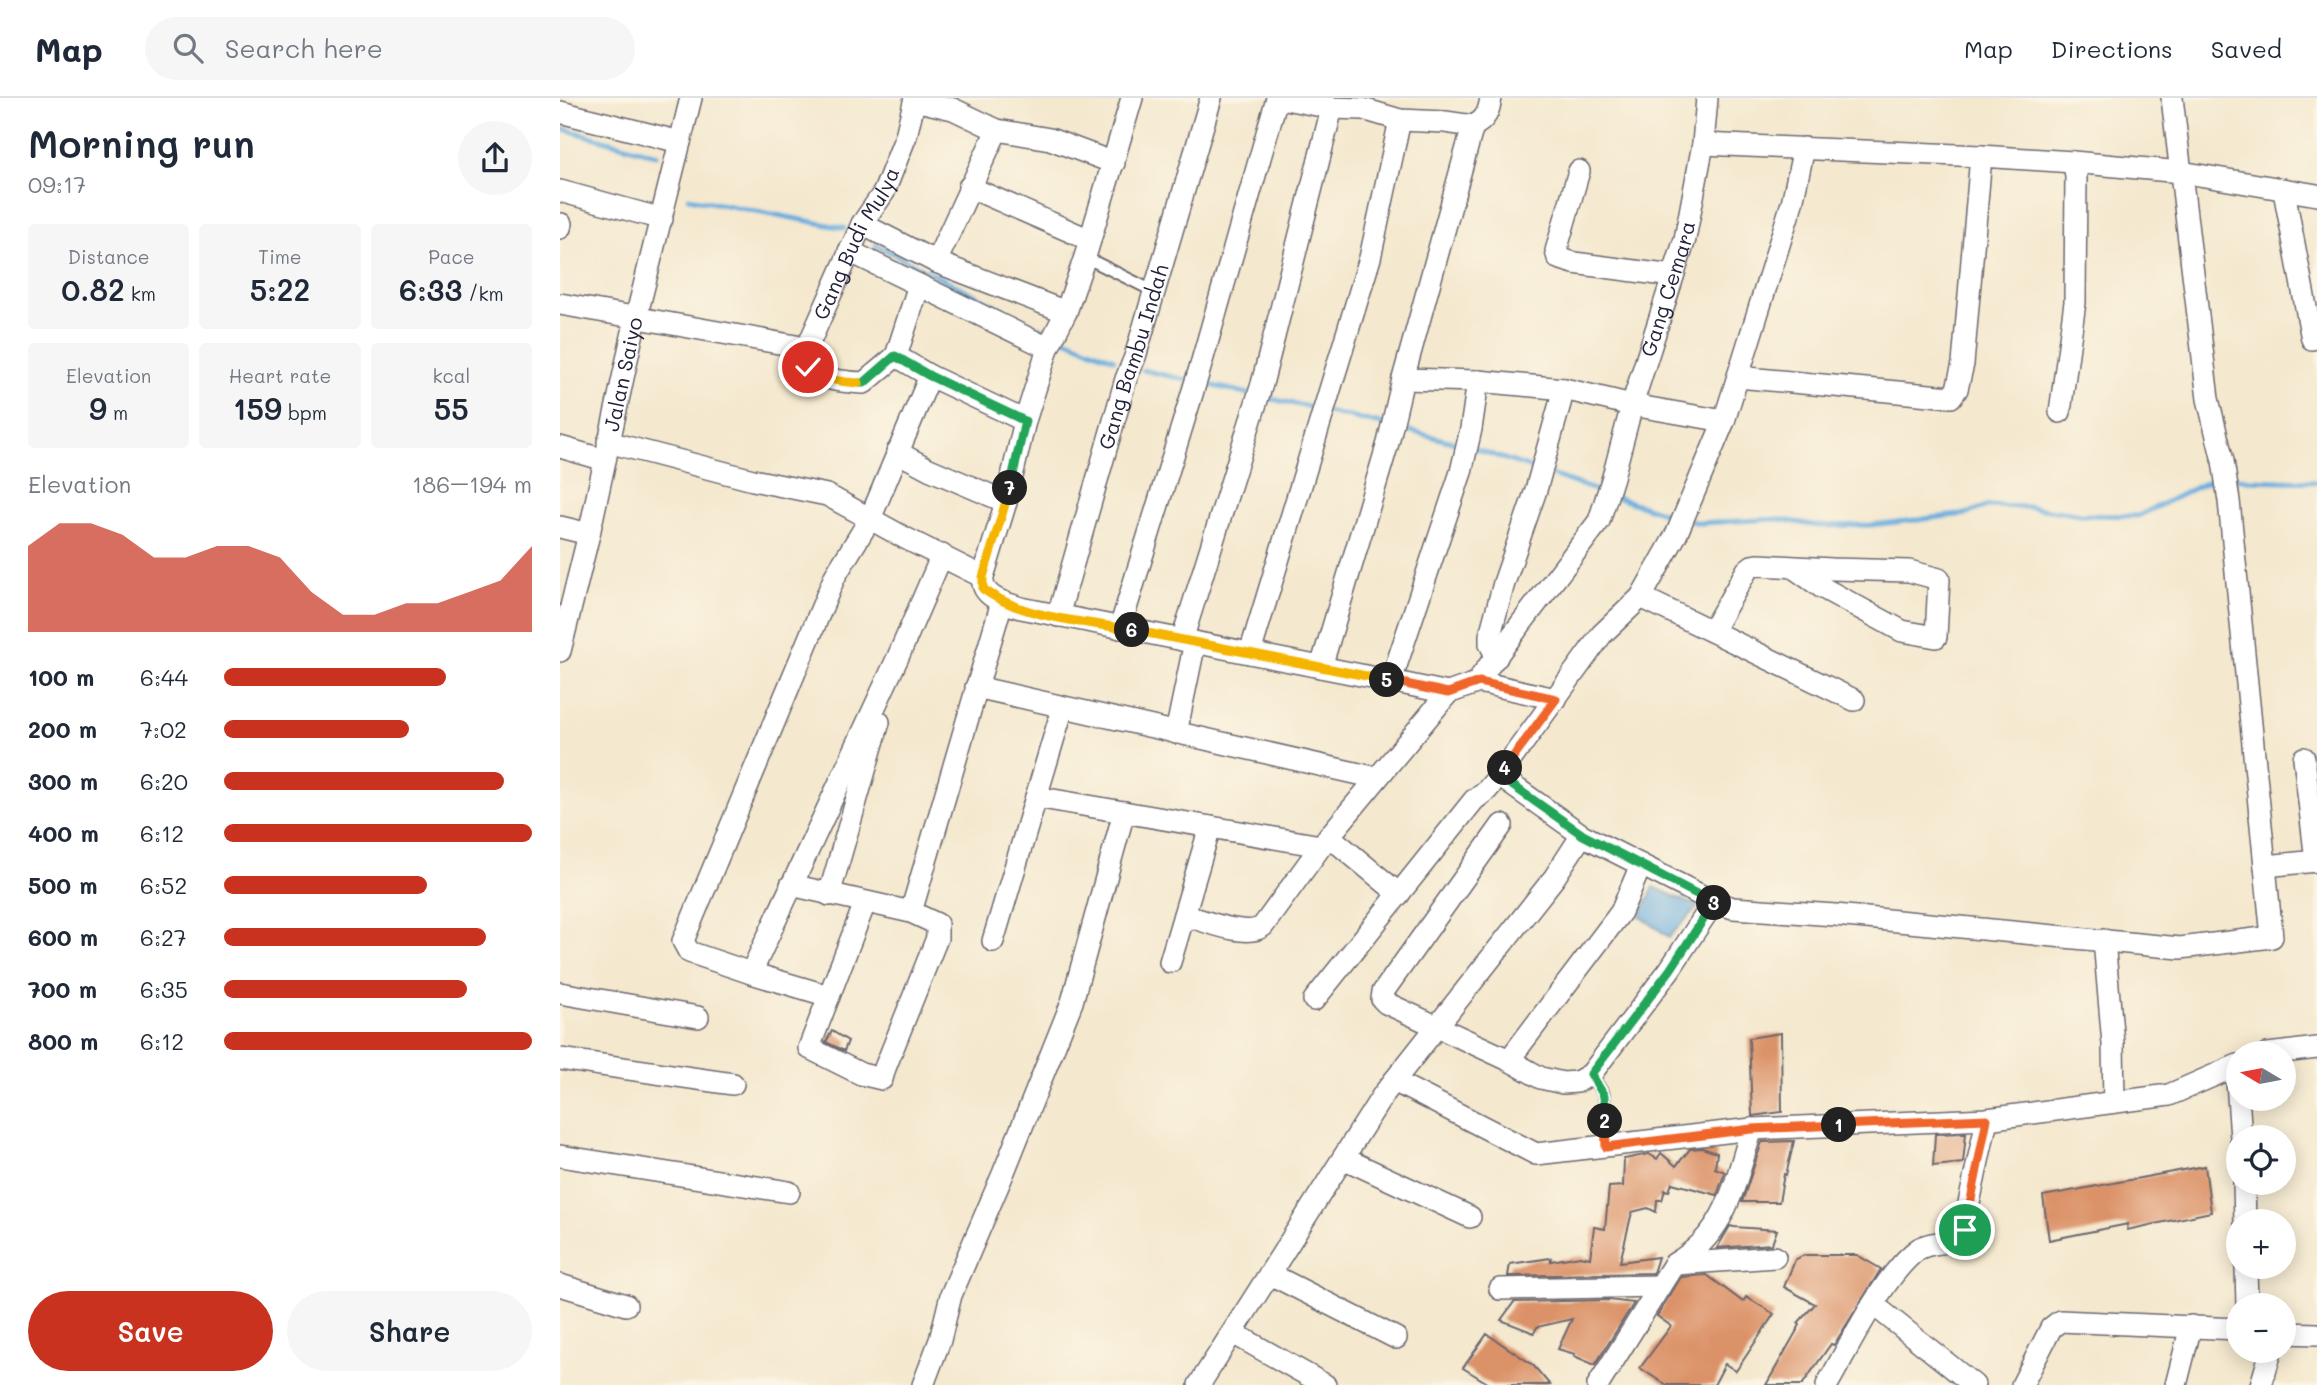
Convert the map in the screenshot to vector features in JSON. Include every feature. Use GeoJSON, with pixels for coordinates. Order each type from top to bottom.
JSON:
{"type":"FeatureCollection","features":[{"type":"Feature","properties":{"kind":"street","name":"Jalan Saiyo"},"geometry":{"type":"LineString","coordinates":[[560,650],[589,534],[636,318],[691,98]]}},
{"type":"Feature","properties":{"kind":"street"},"geometry":{"type":"LineString","coordinates":[[1132,98],[1087,248],[1025,421],[1006,502],[983,577],[983,589],[1002,602],[1021,608],[1448,693],[1480,682],[1556,699]]}},
{"type":"Feature","properties":{"kind":"street","name":"Gang Bambu Indah"},"geometry":{"type":"LineString","coordinates":[[1058,616],[1211,98]]}},
{"type":"Feature","properties":{"kind":"street"},"geometry":{"type":"LineString","coordinates":[[1120,628],[1279,98],[1332,108],[1363,103],[1400,120],[1473,126]]}},
{"type":"Feature","properties":{"kind":"street"},"geometry":{"type":"LineString","coordinates":[[1321,667],[1388,443],[1473,126],[1485,117],[1491,98]]}},
{"type":"Feature","properties":{"kind":"street","name":"Gang Cemara"},"geometry":{"type":"LineString","coordinates":[[1480,682],[1599,521],[1632,405],[1685,239],[1703,144],[1707,98]]}},
{"type":"Feature","properties":{"kind":"street"},"geometry":{"type":"LineString","coordinates":[[1499,776],[1583,835],[1714,902],[1733,908],[2180,948],[2272,937],[2229,501],[2223,461],[2208,399],[2172,98]]}},
{"type":"Feature","properties":{"kind":"street"},"geometry":{"type":"LineString","coordinates":[[915,99],[953,109],[997,130],[1050,139],[1114,163]]}},
{"type":"Feature","properties":{"kind":"street","name":"Gang Budi Mulya"},"geometry":{"type":"LineString","coordinates":[[807,348],[862,224],[884,192],[906,136],[915,99]]}},
{"type":"Feature","properties":{"kind":"street"},"geometry":{"type":"LineString","coordinates":[[1176,733],[1188,641],[1262,384],[1332,108]]}},
{"type":"Feature","properties":{"kind":"street"},"geometry":{"type":"LineString","coordinates":[[560,112],[680,142]]}},
{"type":"Feature","properties":{"kind":"street"},"geometry":{"type":"LineString","coordinates":[[1250,653],[1370,258],[1400,120]]}},
{"type":"Feature","properties":{"kind":"street"},"geometry":{"type":"LineString","coordinates":[[936,262],[997,130]]}},
{"type":"Feature","properties":{"kind":"street"},"geometry":{"type":"LineString","coordinates":[[1703,144],[2073,162],[2181,172],[2317,195]]}},
{"type":"Feature","properties":{"kind":"street"},"geometry":{"type":"LineString","coordinates":[[1314,1000],[1474,800],[1499,776],[1602,634],[1641,597],[1676,533],[1724,421],[1791,203],[1804,148]]}},
{"type":"Feature","properties":{"kind":"street"},"geometry":{"type":"LineString","coordinates":[[1738,377],[1951,397],[1957,389],[1963,364],[1981,156]]}},
{"type":"Feature","properties":{"kind":"street"},"geometry":{"type":"LineString","coordinates":[[2060,412],[2074,302],[2076,175],[2073,162]]}},
{"type":"Feature","properties":{"kind":"street"},"geometry":{"type":"LineString","coordinates":[[1578,171],[1556,251],[1558,257],[1574,263],[1673,276]]}},
{"type":"Feature","properties":{"kind":"street"},"geometry":{"type":"LineString","coordinates":[[969,187],[1087,248]]}},
{"type":"Feature","properties":{"kind":"street"},"geometry":{"type":"LineString","coordinates":[[560,191],[662,219]]}},
{"type":"Feature","properties":{"kind":"street"},"geometry":{"type":"LineString","coordinates":[[2284,191],[2312,339]]}},
{"type":"Feature","properties":{"kind":"street"},"geometry":{"type":"LineString","coordinates":[[862,224],[936,262],[1056,331]]}},
{"type":"Feature","properties":{"kind":"street"},"geometry":{"type":"LineString","coordinates":[[849,251],[919,285],[1056,331]]}},
{"type":"Feature","properties":{"kind":"street"},"geometry":{"type":"LineString","coordinates":[[560,303],[807,348],[806,362],[811,370],[841,382],[864,383],[895,356],[919,285]]}},
{"type":"Feature","properties":{"kind":"street"},"geometry":{"type":"LineString","coordinates":[[895,356],[930,376],[1025,421]]}},
{"type":"Feature","properties":{"kind":"street"},"geometry":{"type":"LineString","coordinates":[[829,996],[689,952],[683,944],[684,936],[835,576],[870,519],[930,376]]}},
{"type":"Feature","properties":{"kind":"street"},"geometry":{"type":"LineString","coordinates":[[1403,379],[1478,381],[1564,389],[1632,405],[1724,421]]}},
{"type":"Feature","properties":{"kind":"street"},"geometry":{"type":"LineString","coordinates":[[1391,681],[1461,472],[1478,381]]}},
{"type":"Feature","properties":{"kind":"street"},"geometry":{"type":"LineString","coordinates":[[1497,657],[1490,644],[1490,635],[1504,583],[1536,490],[1564,389]]}},
{"type":"Feature","properties":{"kind":"street"},"geometry":{"type":"LineString","coordinates":[[560,447],[606,451],[828,495],[983,577]]}},
{"type":"Feature","properties":{"kind":"street"},"geometry":{"type":"LineString","coordinates":[[897,452],[929,469],[1006,502]]}},
{"type":"Feature","properties":{"kind":"street"},"geometry":{"type":"LineString","coordinates":[[560,527],[589,534]]}},
{"type":"Feature","properties":{"kind":"street"},"geometry":{"type":"LineString","coordinates":[[751,973],[898,657],[942,555]]}},
{"type":"Feature","properties":{"kind":"street"},"geometry":{"type":"LineString","coordinates":[[1712,631],[1749,568],[1759,565],[1909,570],[1939,579],[1936,637],[1902,631],[1821,587],[1794,568]]}},
{"type":"Feature","properties":{"kind":"street"},"geometry":{"type":"LineString","coordinates":[[1641,597],[1854,700]]}},
{"type":"Feature","properties":{"kind":"street"},"geometry":{"type":"LineString","coordinates":[[911,912],[1002,602]]}},
{"type":"Feature","properties":{"kind":"street"},"geometry":{"type":"LineString","coordinates":[[829,895],[898,657]]}},
{"type":"Feature","properties":{"kind":"street"},"geometry":{"type":"LineString","coordinates":[[976,687],[1377,778]]}},
{"type":"Feature","properties":{"kind":"street"},"geometry":{"type":"LineString","coordinates":[[1184,915],[1244,931],[1258,930],[1325,841],[1448,693]]}},
{"type":"Feature","properties":{"kind":"street"},"geometry":{"type":"LineString","coordinates":[[993,941],[1063,707]]}},
{"type":"Feature","properties":{"kind":"street"},"geometry":{"type":"LineString","coordinates":[[2265,866],[2316,861],[2304,758]]}},
{"type":"Feature","properties":{"kind":"street"},"geometry":{"type":"LineString","coordinates":[[1036,797],[1210,827],[1325,841],[1399,894]]}},
{"type":"Feature","properties":{"kind":"street"},"geometry":{"type":"LineString","coordinates":[[923,1385],[940,1340],[951,1295],[1072,1002],[1125,812]]}},
{"type":"Feature","properties":{"kind":"street"},"geometry":{"type":"LineString","coordinates":[[1502,825],[1382,995],[1386,1003],[1541,1078],[1563,1083],[1583,1081],[1591,1074],[1670,970],[1714,902]]}},
{"type":"Feature","properties":{"kind":"street"},"geometry":{"type":"LineString","coordinates":[[1170,962],[1210,827]]}},
{"type":"Feature","properties":{"kind":"street"},"geometry":{"type":"LineString","coordinates":[[1199,1385],[1383,1095],[1554,878],[1583,835]]}},
{"type":"Feature","properties":{"kind":"street"},"geometry":{"type":"LineString","coordinates":[[1508,1060],[1621,912],[1641,865]]}},
{"type":"Feature","properties":{"kind":"street"},"geometry":{"type":"LineString","coordinates":[[791,885],[911,912],[937,924],[938,933],[882,1079],[861,1074],[809,1048],[865,902]]}},
{"type":"Feature","properties":{"kind":"street"},"geometry":{"type":"LineString","coordinates":[[2104,940],[2113,1044],[2114,1102]]}},
{"type":"Feature","properties":{"kind":"street"},"geometry":{"type":"LineString","coordinates":[[560,993],[698,1017]]}},
{"type":"Feature","properties":{"kind":"street"},"geometry":{"type":"LineString","coordinates":[[2296,1051],[2317,1049]]}},
{"type":"Feature","properties":{"kind":"street"},"geometry":{"type":"LineString","coordinates":[[560,1059],[733,1084]]}},
{"type":"Feature","properties":{"kind":"street"},"geometry":{"type":"LineString","coordinates":[[1394,1081],[1536,1154],[1752,1129],[1987,1119],[2169,1095],[2226,1071]]}},
{"type":"Feature","properties":{"kind":"street"},"geometry":{"type":"LineString","coordinates":[[1827,1385],[1898,1268],[1915,1251],[1928,1244],[1956,1240],[1962,1236],[1987,1119]]}},
{"type":"Feature","properties":{"kind":"street"},"geometry":{"type":"LineString","coordinates":[[1598,1385],[1674,1264],[1703,1243],[1723,1215],[1752,1129]]}},
{"type":"Feature","properties":{"kind":"street"},"geometry":{"type":"LineString","coordinates":[[560,1156],[789,1192]]}},
{"type":"Feature","properties":{"kind":"street"},"geometry":{"type":"LineString","coordinates":[[1343,1158],[1470,1217]]}},
{"type":"Feature","properties":{"kind":"street"},"geometry":{"type":"LineString","coordinates":[[1674,1264],[1775,1257]]}},
{"type":"Feature","properties":{"kind":"street"},"geometry":{"type":"LineString","coordinates":[[1270,1274],[1396,1338]]}},
{"type":"Feature","properties":{"kind":"street"},"geometry":{"type":"LineString","coordinates":[[560,1285],[625,1305]]}},
{"type":"Feature","properties":{"kind":"street"},"geometry":{"type":"LineString","coordinates":[[1500,1289],[1660,1286]]}},
{"type":"Feature","properties":{"kind":"street"},"geometry":{"type":"LineString","coordinates":[[1874,1305],[1974,1385]]}},
{"type":"Feature","properties":{"kind":"street"},"geometry":{"type":"LineString","coordinates":[[2022,1385],[2056,1322],[2226,1328]]}},
{"type":"Feature","properties":{"kind":"street"},"geometry":{"type":"LineString","coordinates":[[2176,1385],[2191,1326]]}},
{"type":"Feature","properties":{"kind":"street"},"geometry":{"type":"LineString","coordinates":[[1233,1333],[1325,1385]]}},
{"type":"Feature","properties":{"kind":"street"},"geometry":{"type":"LineString","coordinates":[[2296,1334],[2317,1334]]}},
{"type":"Feature","properties":{"kind":"street"},"geometry":{"type":"LineString","coordinates":[[2261,1385],[2267,1363]]}},
{"type":"Feature","properties":{"kind":"lane"},"geometry":{"type":"LineString","coordinates":[[1087,248],[1153,291]]}},
{"type":"Feature","properties":{"kind":"lane"},"geometry":{"type":"LineString","coordinates":[[1591,1074],[1604,1096],[1606,1147]]}},
{"type":"Feature","properties":{"kind":"water"},"geometry":{"type":"Polygon","coordinates":[[[1654,887],[1698,907],[1669,937],[1640,916],[1654,887]]]}},
{"type":"Feature","properties":{"kind":"building"},"geometry":{"type":"Polygon","coordinates":[[[832,1031],[848,1041],[844,1051],[826,1042],[832,1031]]]}},
{"type":"Feature","properties":{"kind":"building"},"geometry":{"type":"Polygon","coordinates":[[[1781,1033],[1782,1112],[1752,1116],[1749,1038],[1781,1033]]]}},
{"type":"Feature","properties":{"kind":"building"},"geometry":{"type":"Polygon","coordinates":[[[1966,1133],[1963,1163],[1933,1166],[1935,1134],[1966,1133]]]}},
{"type":"Feature","properties":{"kind":"building"},"geometry":{"type":"Polygon","coordinates":[[[1794,1141],[1779,1202],[1742,1202],[1762,1142],[1794,1141]]]}},
{"type":"Feature","properties":{"kind":"building"},"geometry":{"type":"Polygon","coordinates":[[[1702,1148],[1717,1153],[1715,1168],[1725,1172],[1717,1195],[1672,1183],[1669,1191],[1665,1190],[1662,1200],[1657,1200],[1656,1212],[1648,1208],[1632,1212],[1620,1262],[1658,1257],[1653,1273],[1508,1276],[1510,1264],[1551,1258],[1551,1261],[1580,1256],[1590,1258],[1594,1227],[1605,1229],[1609,1187],[1623,1186],[1624,1159],[1649,1154],[1657,1159],[1661,1153],[1676,1166],[1690,1149],[1702,1148]]]}},
{"type":"Feature","properties":{"kind":"building"},"geometry":{"type":"Polygon","coordinates":[[[2205,1166],[2211,1212],[2127,1230],[2128,1224],[2049,1240],[2043,1196],[2205,1166]]]}},
{"type":"Feature","properties":{"kind":"building"},"geometry":{"type":"Polygon","coordinates":[[[1730,1226],[1777,1230],[1772,1244],[1717,1248],[1730,1226]]]}},
{"type":"Feature","properties":{"kind":"building"},"geometry":{"type":"Polygon","coordinates":[[[1804,1255],[1857,1255],[1881,1269],[1834,1345],[1831,1344],[1802,1385],[1766,1385],[1800,1325],[1798,1323],[1815,1304],[1784,1287],[1795,1260],[1804,1255]]]}},
{"type":"Feature","properties":{"kind":"building"},"geometry":{"type":"Polygon","coordinates":[[[1707,1275],[1743,1302],[1746,1297],[1774,1314],[1736,1371],[1725,1364],[1714,1385],[1666,1385],[1640,1368],[1671,1326],[1657,1316],[1681,1277],[1707,1275]]]}},
{"type":"Feature","properties":{"kind":"building"},"geometry":{"type":"Polygon","coordinates":[[[1609,1300],[1634,1303],[1595,1365],[1574,1356],[1575,1354],[1558,1349],[1572,1319],[1537,1327],[1534,1333],[1501,1320],[1514,1302],[1609,1300]]]}},
{"type":"Feature","properties":{"kind":"building"},"geometry":{"type":"Polygon","coordinates":[[[1487,1334],[1533,1365],[1550,1385],[1491,1385],[1463,1368],[1487,1334]]]}},
{"type":"Feature","properties":{"kind":"waterway"},"geometry":{"type":"LineString","coordinates":[[560,128],[657,155]]}},
{"type":"Feature","properties":{"kind":"waterway"},"geometry":{"type":"LineString","coordinates":[[689,198],[844,228]]}},
{"type":"Feature","properties":{"kind":"waterway"},"geometry":{"type":"LineString","coordinates":[[876,245],[1049,333]]}},
{"type":"Feature","properties":{"kind":"waterway"},"geometry":{"type":"LineString","coordinates":[[1058,336],[1114,359]]}},
{"type":"Feature","properties":{"kind":"waterway"},"geometry":{"type":"LineString","coordinates":[[1143,370],[1191,381]]}},
{"type":"Feature","properties":{"kind":"waterway"},"geometry":{"type":"LineString","coordinates":[[1201,383],[1253,395]]}},
{"type":"Feature","properties":{"kind":"waterway"},"geometry":{"type":"LineString","coordinates":[[1262,397],[1318,409]]}},
{"type":"Feature","properties":{"kind":"waterway"},"geometry":{"type":"LineString","coordinates":[[1327,412],[1386,425]]}},
{"type":"Feature","properties":{"kind":"waterway"},"geometry":{"type":"LineString","coordinates":[[1395,427],[1464,445]]}},
{"type":"Feature","properties":{"kind":"waterway"},"geometry":{"type":"LineString","coordinates":[[1473,448],[1537,470]]}},
{"type":"Feature","properties":{"kind":"waterway"},"geometry":{"type":"LineString","coordinates":[[1546,473],[1603,493]]}},
{"type":"Feature","properties":{"kind":"waterway"},"geometry":{"type":"LineString","coordinates":[[1689,520],[1699,523],[1778,519],[1819,526],[1872,525],[1966,514],[1987,506],[2030,507],[2081,515],[2138,516],[2219,476]]}},
{"type":"Feature","properties":{"kind":"waterway"},"geometry":{"type":"LineString","coordinates":[[2232,477],[2317,482]]}},
{"type":"Feature","properties":{"kind":"waterway"},"geometry":{"type":"LineString","coordinates":[[1612,496],[1679,518]]}},
{"type":"Feature","properties":{"kind":"route"},"geometry":{"type":"LineString","coordinates":[[808,367],[814,373],[841,382],[864,383],[895,356],[930,376],[1025,421],[1006,502],[982,583],[983,589],[1002,602],[1058,616],[1448,693],[1479,682],[1556,699],[1499,776],[1583,835],[1714,902],[1670,970],[1591,1074],[1604,1096],[1606,1147],[1752,1129],[1987,1119],[1965,1230]]}}]}
